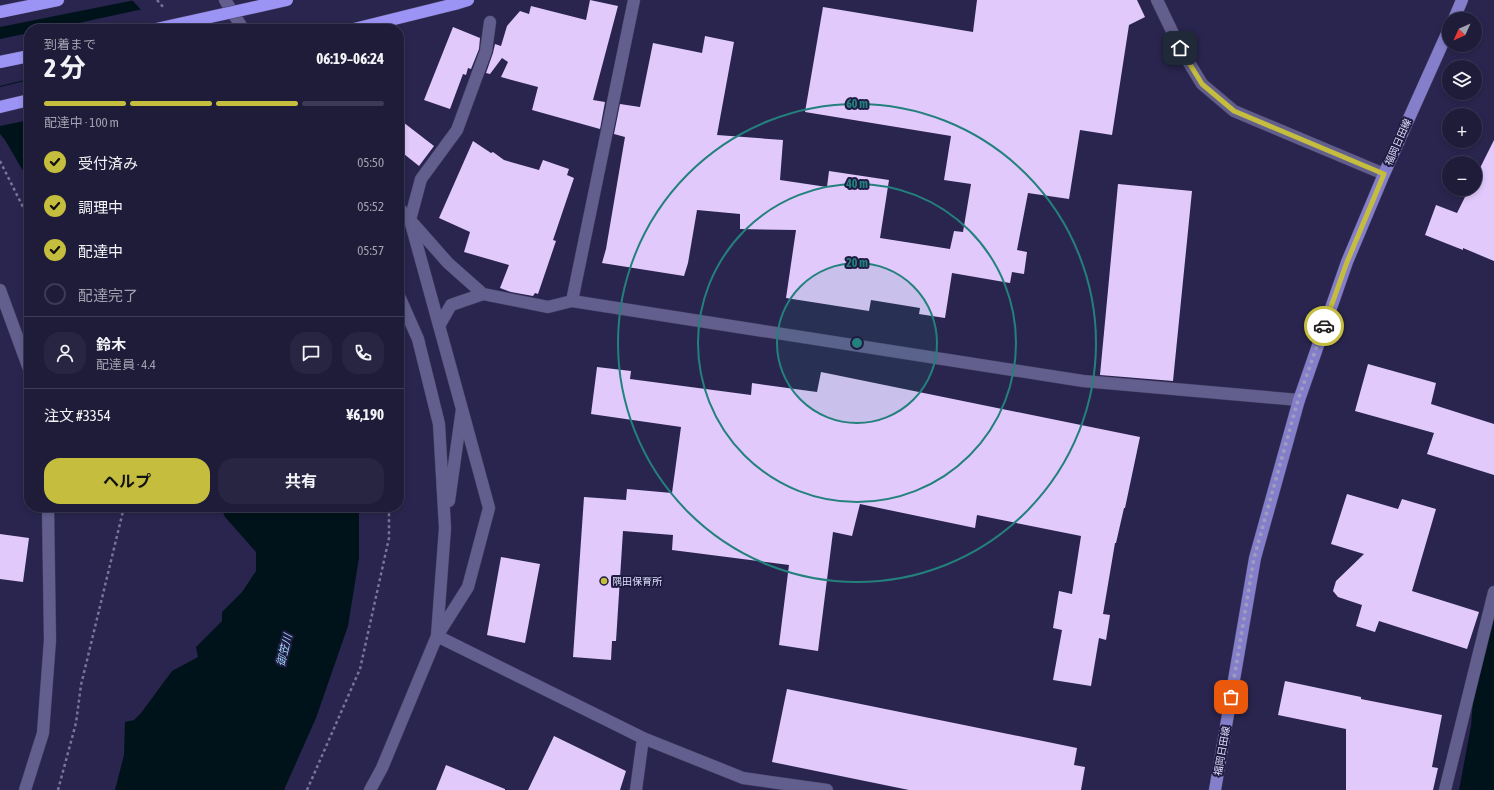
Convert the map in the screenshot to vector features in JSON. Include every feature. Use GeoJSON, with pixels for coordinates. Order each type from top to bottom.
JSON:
{"type":"FeatureCollection","features":[{"type":"Feature","properties":{"kind":"highway"},"geometry":{"type":"LineString","coordinates":[[0,12],[58,0]]}},
{"type":"Feature","properties":{"kind":"highway"},"geometry":{"type":"LineString","coordinates":[[179,24],[287,0]]}},
{"type":"Feature","properties":{"kind":"highway"},"geometry":{"type":"LineString","coordinates":[[374,24],[468,0]]}},
{"type":"Feature","properties":{"kind":"highway"},"geometry":{"type":"LineString","coordinates":[[0,62],[24,57]]}},
{"type":"Feature","properties":{"kind":"highway"},"geometry":{"type":"LineString","coordinates":[[0,107],[24,101]]}},
{"type":"Feature","properties":{"kind":"main road"},"geometry":{"type":"LineString","coordinates":[[1457,12],[1462,0]]}},
{"type":"Feature","properties":{"kind":"main road","name":"福岡日田線"},"geometry":{"type":"LineString","coordinates":[[1215,790],[1254,558],[1298,400],[1347,262],[1384,174],[1442,45]]}},
{"type":"Feature","properties":{"kind":"street"},"geometry":{"type":"LineString","coordinates":[[225,0],[240,24]]}},
{"type":"Feature","properties":{"kind":"street"},"geometry":{"type":"LineString","coordinates":[[572,301],[634,0]]}},
{"type":"Feature","properties":{"kind":"street"},"geometry":{"type":"LineString","coordinates":[[1157,0],[1180,48],[1202,84],[1234,111],[1384,174]]}},
{"type":"Feature","properties":{"kind":"street"},"geometry":{"type":"LineString","coordinates":[[370,790],[382,768],[437,636],[468,588],[490,508],[410,220],[421,179],[457,130],[486,51],[490,22]]}},
{"type":"Feature","properties":{"kind":"street"},"geometry":{"type":"LineString","coordinates":[[404,213],[448,263],[483,294],[548,307],[572,301],[1083,381],[1298,400]]}},
{"type":"Feature","properties":{"kind":"street"},"geometry":{"type":"LineString","coordinates":[[0,290],[24,355]]}},
{"type":"Feature","properties":{"kind":"street"},"geometry":{"type":"LineString","coordinates":[[440,326],[451,305],[483,294]]}},
{"type":"Feature","properties":{"kind":"street"},"geometry":{"type":"LineString","coordinates":[[404,307],[418,339],[439,424],[445,528]]}},
{"type":"Feature","properties":{"kind":"street"},"geometry":{"type":"LineString","coordinates":[[437,636],[445,528],[462,408]]}},
{"type":"Feature","properties":{"kind":"street"},"geometry":{"type":"LineString","coordinates":[[25,790],[44,733],[50,640],[48,512]]}},
{"type":"Feature","properties":{"kind":"street"},"geometry":{"type":"LineString","coordinates":[[1445,790],[1494,592]]}},
{"type":"Feature","properties":{"kind":"street"},"geometry":{"type":"LineString","coordinates":[[437,636],[643,738],[744,778],[827,790]]}},
{"type":"Feature","properties":{"kind":"street"},"geometry":{"type":"LineString","coordinates":[[636,790],[643,738]]}},
{"type":"Feature","properties":{"kind":"path"},"geometry":{"type":"LineString","coordinates":[[0,161],[24,209]]}},
{"type":"Feature","properties":{"kind":"path"},"geometry":{"type":"LineString","coordinates":[[58,790],[76,723],[81,684],[123,512]]}},
{"type":"Feature","properties":{"kind":"path"},"geometry":{"type":"LineString","coordinates":[[306,790],[360,669],[389,538],[389,512]]}},
{"type":"Feature","properties":{"kind":"water"},"geometry":{"type":"Polygon","coordinates":[[[0,0],[132,0],[154,24],[24,24],[24,172],[0,134],[0,0]]]}},
{"type":"Feature","properties":{"kind":"water","name":"御笠川"},"geometry":{"type":"Polygon","coordinates":[[[223,512],[359,512],[359,558],[348,626],[316,718],[284,790],[115,790],[124,755],[125,722],[134,720],[141,713],[172,671],[198,657],[196,647],[222,621],[222,612],[242,592],[256,571],[256,552],[225,517],[223,512]]]}},
{"type":"Feature","properties":{"kind":"water"},"geometry":{"type":"Polygon","coordinates":[[[1494,618],[1494,790],[1459,790],[1471,726],[1473,700],[1494,618]]]}},
{"type":"Feature","properties":{"kind":"pier"},"geometry":{"type":"Polygon","coordinates":[[[0,0],[135,0],[0,27],[0,0]]]}},
{"type":"Feature","properties":{"kind":"pier"},"geometry":{"type":"Polygon","coordinates":[[[143,9],[156,24],[74,24],[143,9]]]}},
{"type":"Feature","properties":{"kind":"pier"},"geometry":{"type":"Polygon","coordinates":[[[24,34],[24,80],[0,86],[0,39],[24,34]]]}},
{"type":"Feature","properties":{"kind":"pier"},"geometry":{"type":"Polygon","coordinates":[[[24,81],[24,121],[0,126],[0,87],[24,81]]]}},
{"type":"Feature","properties":{"kind":"building"},"geometry":{"type":"Polygon","coordinates":[[[590,0],[618,6],[593,100],[605,102],[600,129],[532,110],[538,87],[501,77],[508,62],[502,58],[490,74],[486,73],[495,44],[501,46],[507,26],[520,11],[529,14],[531,6],[586,20],[590,0]]]}},
{"type":"Feature","properties":{"kind":"building"},"geometry":{"type":"Polygon","coordinates":[[[977,0],[1137,0],[1145,17],[1129,25],[1112,135],[1080,130],[1069,199],[1028,193],[1017,250],[1027,252],[1024,274],[1012,272],[1010,283],[952,273],[945,318],[919,314],[920,308],[871,300],[869,311],[786,298],[796,230],[740,229],[740,214],[697,210],[688,263],[684,276],[602,263],[606,249],[625,137],[614,134],[620,104],[640,107],[653,43],[702,53],[705,36],[734,42],[717,135],[783,140],[780,180],[827,187],[829,171],[889,180],[880,238],[950,249],[954,231],[963,232],[971,184],[944,180],[951,136],[805,112],[823,7],[973,32],[977,0]]]}},
{"type":"Feature","properties":{"kind":"building"},"geometry":{"type":"Polygon","coordinates":[[[453,27],[480,38],[479,49],[471,69],[468,68],[466,75],[463,74],[450,109],[424,100],[453,27]]]}},
{"type":"Feature","properties":{"kind":"building"},"geometry":{"type":"Polygon","coordinates":[[[404,123],[434,146],[419,166],[404,154],[404,123]]]}},
{"type":"Feature","properties":{"kind":"building"},"geometry":{"type":"Polygon","coordinates":[[[1494,140],[1494,261],[1463,248],[1463,250],[1425,235],[1436,205],[1457,213],[1466,196],[1482,196],[1482,164],[1494,140]]]}},
{"type":"Feature","properties":{"kind":"building"},"geometry":{"type":"Polygon","coordinates":[[[473,141],[504,160],[539,170],[543,160],[569,169],[567,175],[574,178],[553,240],[556,241],[538,294],[535,293],[533,296],[511,292],[500,288],[509,265],[464,252],[470,232],[439,218],[473,141]]]}},
{"type":"Feature","properties":{"kind":"building"},"geometry":{"type":"Polygon","coordinates":[[[1118,184],[1192,191],[1173,381],[1100,375],[1118,184]]]}},
{"type":"Feature","properties":{"kind":"building"},"geometry":{"type":"Polygon","coordinates":[[[1368,364],[1436,383],[1431,404],[1494,424],[1494,475],[1427,454],[1434,433],[1355,411],[1368,364]]]}},
{"type":"Feature","properties":{"kind":"building"},"geometry":{"type":"Polygon","coordinates":[[[597,367],[631,371],[630,379],[751,395],[752,383],[817,392],[821,372],[1140,437],[1125,508],[1115,543],[1103,614],[1110,615],[1106,640],[1099,638],[1091,686],[1053,680],[1062,630],[1053,628],[1059,591],[1072,594],[1081,536],[977,515],[975,528],[860,504],[852,536],[833,532],[818,651],[779,645],[789,565],[672,550],[673,535],[623,531],[616,641],[612,641],[611,660],[573,657],[584,497],[626,500],[627,489],[672,493],[681,427],[591,414],[597,367]]]}},
{"type":"Feature","properties":{"kind":"building"},"geometry":{"type":"Polygon","coordinates":[[[1347,494],[1398,509],[1402,499],[1436,509],[1412,591],[1479,612],[1467,649],[1379,621],[1375,632],[1356,626],[1362,605],[1338,597],[1333,591],[1336,581],[1364,554],[1331,544],[1347,494]]]}},
{"type":"Feature","properties":{"kind":"building"},"geometry":{"type":"Polygon","coordinates":[[[0,534],[29,538],[23,582],[0,579],[0,534]]]}},
{"type":"Feature","properties":{"kind":"building"},"geometry":{"type":"Polygon","coordinates":[[[501,557],[540,564],[525,643],[487,635],[501,557]]]}},
{"type":"Feature","properties":{"kind":"building"},"geometry":{"type":"Polygon","coordinates":[[[1285,681],[1361,697],[1361,699],[1442,715],[1432,767],[1438,768],[1433,790],[1346,790],[1346,729],[1278,715],[1285,681]]]}},
{"type":"Feature","properties":{"kind":"building"},"geometry":{"type":"Polygon","coordinates":[[[787,689],[1077,748],[1074,765],[1085,767],[1081,790],[909,790],[772,762],[787,689]]]}},
{"type":"Feature","properties":{"kind":"building"},"geometry":{"type":"Polygon","coordinates":[[[554,736],[626,771],[620,790],[528,790],[554,736]]]}},
{"type":"Feature","properties":{"kind":"building"},"geometry":{"type":"Polygon","coordinates":[[[446,765],[505,789],[505,790],[436,790],[446,765]]]}},
{"type":"Feature","properties":{"kind":"way so far"},"geometry":{"type":"LineString","coordinates":[[1231,697],[1254,558],[1298,400],[1324,326]]}},
{"type":"Feature","properties":{"kind":"place","name":"隅田保育所"},"geometry":{"type":"Point","coordinates":[604,581]}},
{"type":"Feature","properties":{"kind":"route"},"geometry":{"type":"LineString","coordinates":[[1180,48],[1202,84],[1234,111],[1384,174],[1347,262],[1324,326]]}}]}
